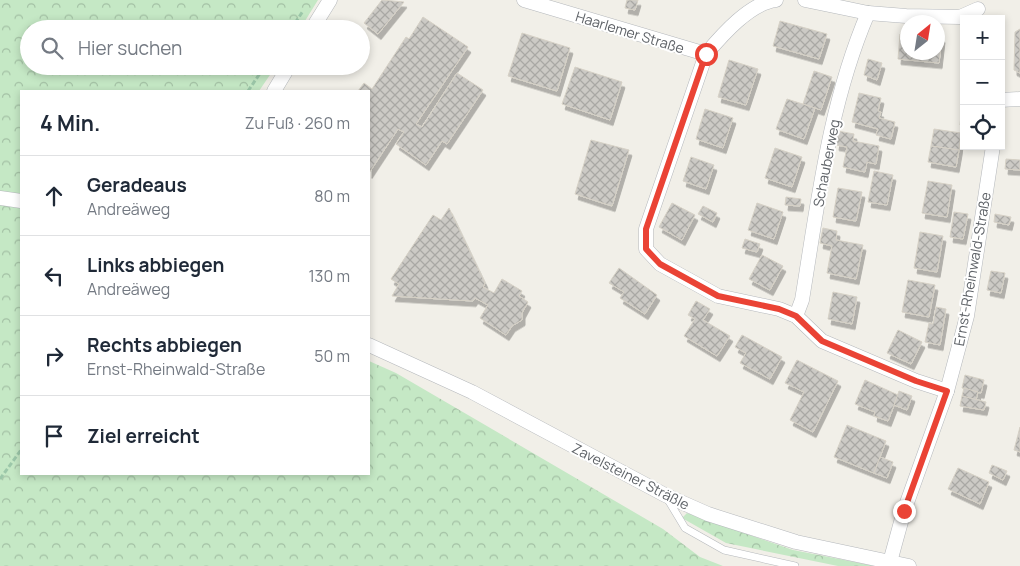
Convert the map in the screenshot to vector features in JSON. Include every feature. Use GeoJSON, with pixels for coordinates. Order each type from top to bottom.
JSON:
{"type":"FeatureCollection","features":[{"type":"Feature","properties":{"kind":"street"},"geometry":{"type":"LineString","coordinates":[[318,20],[330,0]]}},
{"type":"Feature","properties":{"kind":"street","name":"Haarlemer Straße"},"geometry":{"type":"LineString","coordinates":[[524,0],[552,4],[706,54]]}},
{"type":"Feature","properties":{"kind":"street"},"geometry":{"type":"LineString","coordinates":[[772,0],[756,8],[722,35],[706,54],[646,229],[646,249],[660,264],[718,296],[779,309],[796,316],[822,341],[916,381],[947,391]]}},
{"type":"Feature","properties":{"kind":"street"},"geometry":{"type":"LineString","coordinates":[[805,0],[868,13],[906,16],[960,16],[979,9]]}},
{"type":"Feature","properties":{"kind":"street","name":"Schauberweg"},"geometry":{"type":"LineString","coordinates":[[796,316],[802,300],[830,130],[858,36],[868,13]]}},
{"type":"Feature","properties":{"kind":"street"},"geometry":{"type":"LineString","coordinates":[[275,90],[284,75]]}},
{"type":"Feature","properties":{"kind":"street"},"geometry":{"type":"LineString","coordinates":[[1005,100],[1020,99]]}},
{"type":"Feature","properties":{"kind":"street","name":"Ernst-Rheinwald-Straße"},"geometry":{"type":"LineString","coordinates":[[889,564],[904,511],[947,391],[967,316],[991,150]]}},
{"type":"Feature","properties":{"kind":"street"},"geometry":{"type":"LineString","coordinates":[[0,198],[20,201]]}},
{"type":"Feature","properties":{"kind":"street","name":"Zavelsteiner Sträßle"},"geometry":{"type":"LineString","coordinates":[[370,345],[472,392],[665,495],[708,514],[796,542],[889,564],[909,566]]}},
{"type":"Feature","properties":{"kind":"lane"},"geometry":{"type":"LineString","coordinates":[[665,495],[685,528],[724,550],[795,566]]}},
{"type":"Feature","properties":{"kind":"path"},"geometry":{"type":"LineString","coordinates":[[297,20],[306,7]]}},
{"type":"Feature","properties":{"kind":"path"},"geometry":{"type":"LineString","coordinates":[[249,90],[260,75]]}},
{"type":"Feature","properties":{"kind":"path"},"geometry":{"type":"LineString","coordinates":[[0,479],[20,451]]}},
{"type":"Feature","properties":{"kind":"green space"},"geometry":{"type":"Polygon","coordinates":[[[0,0],[318,0],[306,20],[20,20],[20,75],[270,75],[260,90],[20,90],[20,475],[370,475],[370,361],[396,373],[663,529],[700,557],[723,566],[0,566],[0,0]]]}},
{"type":"Feature","properties":{"kind":"green space"},"geometry":{"type":"Polygon","coordinates":[[[687,513],[793,550],[875,566],[838,566],[726,543],[682,518],[687,513]]]}},
{"type":"Feature","properties":{"kind":"building"},"geometry":{"type":"Polygon","coordinates":[[[382,0],[404,2],[378,34],[370,28],[370,20],[366,20],[382,0]]]}},
{"type":"Feature","properties":{"kind":"building"},"geometry":{"type":"Polygon","coordinates":[[[627,0],[638,0],[635,10],[625,8],[627,0]]]}},
{"type":"Feature","properties":{"kind":"building"},"geometry":{"type":"Polygon","coordinates":[[[423,17],[468,47],[416,124],[422,127],[457,73],[483,90],[447,144],[442,141],[426,165],[396,144],[404,132],[398,129],[370,171],[370,90],[359,90],[364,83],[372,89],[406,37],[409,39],[423,17]]]}},
{"type":"Feature","properties":{"kind":"building"},"geometry":{"type":"Polygon","coordinates":[[[780,21],[827,34],[819,59],[773,46],[780,21]]]}},
{"type":"Feature","properties":{"kind":"building"},"geometry":{"type":"Polygon","coordinates":[[[1020,29],[1020,73],[1014,70],[1015,32],[1020,29]]]}},
{"type":"Feature","properties":{"kind":"building"},"geometry":{"type":"Polygon","coordinates":[[[522,33],[570,48],[557,91],[508,76],[522,33]]]}},
{"type":"Feature","properties":{"kind":"building"},"geometry":{"type":"Polygon","coordinates":[[[900,34],[900,59],[898,59],[900,34]]]}},
{"type":"Feature","properties":{"kind":"building"},"geometry":{"type":"Polygon","coordinates":[[[868,59],[882,63],[877,80],[864,75],[868,59]]]}},
{"type":"Feature","properties":{"kind":"building"},"geometry":{"type":"Polygon","coordinates":[[[729,60],[758,69],[746,105],[718,97],[729,60]]]}},
{"type":"Feature","properties":{"kind":"building"},"geometry":{"type":"Polygon","coordinates":[[[908,60],[939,60],[939,63],[908,60]]]}},
{"type":"Feature","properties":{"kind":"building"},"geometry":{"type":"Polygon","coordinates":[[[575,67],[622,82],[610,120],[562,104],[575,67]]]}},
{"type":"Feature","properties":{"kind":"building"},"geometry":{"type":"Polygon","coordinates":[[[814,71],[832,77],[821,110],[803,104],[814,71]]]}},
{"type":"Feature","properties":{"kind":"building"},"geometry":{"type":"Polygon","coordinates":[[[859,93],[881,98],[878,111],[881,112],[879,118],[895,122],[891,139],[876,135],[878,129],[852,122],[859,93]]]}},
{"type":"Feature","properties":{"kind":"building"},"geometry":{"type":"Polygon","coordinates":[[[787,99],[815,108],[804,139],[776,129],[787,99]]]}},
{"type":"Feature","properties":{"kind":"building"},"geometry":{"type":"Polygon","coordinates":[[[705,109],[733,118],[723,148],[696,139],[705,109]]]}},
{"type":"Feature","properties":{"kind":"building"},"geometry":{"type":"Polygon","coordinates":[[[934,129],[960,133],[959,150],[931,146],[934,129]]]}},
{"type":"Feature","properties":{"kind":"building"},"geometry":{"type":"Polygon","coordinates":[[[838,131],[854,134],[853,141],[879,146],[876,164],[867,162],[865,172],[843,167],[847,147],[836,145],[838,131]]]}},
{"type":"Feature","properties":{"kind":"building"},"geometry":{"type":"Polygon","coordinates":[[[591,140],[629,150],[612,206],[575,194],[591,140]]]}},
{"type":"Feature","properties":{"kind":"building"},"geometry":{"type":"Polygon","coordinates":[[[931,146],[959,150],[956,167],[928,162],[931,146]]]}},
{"type":"Feature","properties":{"kind":"building"},"geometry":{"type":"Polygon","coordinates":[[[775,148],[802,157],[792,187],[765,178],[775,148]]]}},
{"type":"Feature","properties":{"kind":"building"},"geometry":{"type":"Polygon","coordinates":[[[691,157],[714,165],[706,189],[683,181],[691,157]]]}},
{"type":"Feature","properties":{"kind":"building"},"geometry":{"type":"Polygon","coordinates":[[[1006,159],[1020,160],[1020,170],[1005,169],[1006,159]]]}},
{"type":"Feature","properties":{"kind":"building"},"geometry":{"type":"Polygon","coordinates":[[[874,171],[893,175],[887,205],[868,202],[874,171]]]}},
{"type":"Feature","properties":{"kind":"building"},"geometry":{"type":"Polygon","coordinates":[[[928,181],[952,185],[947,217],[922,213],[928,181]]]}},
{"type":"Feature","properties":{"kind":"building"},"geometry":{"type":"Polygon","coordinates":[[[838,188],[862,192],[856,221],[833,217],[838,188]]]}},
{"type":"Feature","properties":{"kind":"building"},"geometry":{"type":"Polygon","coordinates":[[[786,197],[801,199],[800,206],[785,205],[786,197]]]}},
{"type":"Feature","properties":{"kind":"building"},"geometry":{"type":"Polygon","coordinates":[[[672,203],[695,215],[682,240],[659,227],[672,203]]]}},
{"type":"Feature","properties":{"kind":"building"},"geometry":{"type":"Polygon","coordinates":[[[757,203],[783,212],[774,239],[748,230],[757,203]]]}},
{"type":"Feature","properties":{"kind":"building"},"geometry":{"type":"Polygon","coordinates":[[[703,206],[717,213],[713,222],[698,214],[703,206]]]}},
{"type":"Feature","properties":{"kind":"building"},"geometry":{"type":"Polygon","coordinates":[[[449,208],[485,283],[483,287],[494,293],[502,279],[522,291],[519,296],[528,302],[522,313],[522,320],[512,326],[506,335],[480,318],[488,305],[475,298],[473,301],[392,296],[399,284],[391,279],[433,215],[441,220],[449,208]]]}},
{"type":"Feature","properties":{"kind":"building"},"geometry":{"type":"Polygon","coordinates":[[[954,212],[968,214],[963,239],[950,237],[954,212]]]}},
{"type":"Feature","properties":{"kind":"building"},"geometry":{"type":"Polygon","coordinates":[[[995,214],[1011,217],[1009,225],[994,222],[995,214]]]}},
{"type":"Feature","properties":{"kind":"building"},"geometry":{"type":"Polygon","coordinates":[[[823,228],[837,231],[836,240],[863,245],[856,279],[827,273],[832,246],[820,243],[823,228]]]}},
{"type":"Feature","properties":{"kind":"building"},"geometry":{"type":"Polygon","coordinates":[[[920,232],[943,236],[937,272],[914,268],[920,232]]]}},
{"type":"Feature","properties":{"kind":"building"},"geometry":{"type":"Polygon","coordinates":[[[745,239],[760,244],[757,252],[742,248],[745,239]]]}},
{"type":"Feature","properties":{"kind":"building"},"geometry":{"type":"Polygon","coordinates":[[[762,255],[783,266],[770,290],[749,279],[762,255]]]}},
{"type":"Feature","properties":{"kind":"building"},"geometry":{"type":"Polygon","coordinates":[[[619,268],[657,295],[645,314],[620,298],[624,292],[609,283],[619,268]]]}},
{"type":"Feature","properties":{"kind":"building"},"geometry":{"type":"Polygon","coordinates":[[[991,271],[1005,273],[1001,293],[987,290],[991,271]]]}},
{"type":"Feature","properties":{"kind":"building"},"geometry":{"type":"Polygon","coordinates":[[[908,280],[935,285],[929,317],[902,312],[908,280]]]}},
{"type":"Feature","properties":{"kind":"building"},"geometry":{"type":"Polygon","coordinates":[[[833,292],[857,297],[852,324],[828,319],[833,292]]]}},
{"type":"Feature","properties":{"kind":"building"},"geometry":{"type":"Polygon","coordinates":[[[696,301],[710,309],[703,320],[730,336],[717,356],[684,336],[695,319],[688,315],[696,301]]]}},
{"type":"Feature","properties":{"kind":"building"},"geometry":{"type":"Polygon","coordinates":[[[936,307],[946,309],[940,345],[925,342],[929,323],[933,324],[936,307]]]}},
{"type":"Feature","properties":{"kind":"building"},"geometry":{"type":"Polygon","coordinates":[[[898,330],[922,342],[911,364],[887,353],[898,330]]]}},
{"type":"Feature","properties":{"kind":"building"},"geometry":{"type":"Polygon","coordinates":[[[742,335],[782,357],[770,379],[740,363],[746,353],[735,347],[742,335]]]}},
{"type":"Feature","properties":{"kind":"building"},"geometry":{"type":"Polygon","coordinates":[[[797,360],[838,381],[813,432],[790,420],[804,392],[785,383],[797,360]]]}},
{"type":"Feature","properties":{"kind":"building"},"geometry":{"type":"Polygon","coordinates":[[[965,375],[984,380],[981,393],[962,388],[965,375]]]}},
{"type":"Feature","properties":{"kind":"building"},"geometry":{"type":"Polygon","coordinates":[[[865,380],[898,395],[888,421],[874,416],[875,412],[855,404],[865,380]]]}},
{"type":"Feature","properties":{"kind":"building"},"geometry":{"type":"Polygon","coordinates":[[[964,388],[978,392],[976,400],[962,396],[964,388]]]}},
{"type":"Feature","properties":{"kind":"building"},"geometry":{"type":"Polygon","coordinates":[[[899,391],[912,396],[907,410],[894,405],[899,391]]]}},
{"type":"Feature","properties":{"kind":"building"},"geometry":{"type":"Polygon","coordinates":[[[962,396],[986,402],[984,410],[960,406],[962,396]]]}},
{"type":"Feature","properties":{"kind":"building"},"geometry":{"type":"Polygon","coordinates":[[[847,425],[886,441],[874,473],[834,457],[847,425]]]}},
{"type":"Feature","properties":{"kind":"building"},"geometry":{"type":"Polygon","coordinates":[[[1020,427],[1020,452],[1014,450],[1020,427]]]}},
{"type":"Feature","properties":{"kind":"building"},"geometry":{"type":"Polygon","coordinates":[[[880,457],[893,462],[887,478],[874,473],[880,457]]]}},
{"type":"Feature","properties":{"kind":"building"},"geometry":{"type":"Polygon","coordinates":[[[992,465],[1007,471],[1003,480],[989,473],[992,465]]]}},
{"type":"Feature","properties":{"kind":"building"},"geometry":{"type":"Polygon","coordinates":[[[958,468],[989,482],[980,504],[948,489],[958,468]]]}},
{"type":"Feature","properties":{"kind":"route"},"geometry":{"type":"LineString","coordinates":[[706,54],[646,229],[646,249],[660,264],[718,296],[779,309],[796,316],[822,341],[916,381],[947,391],[904,511]]}}]}
